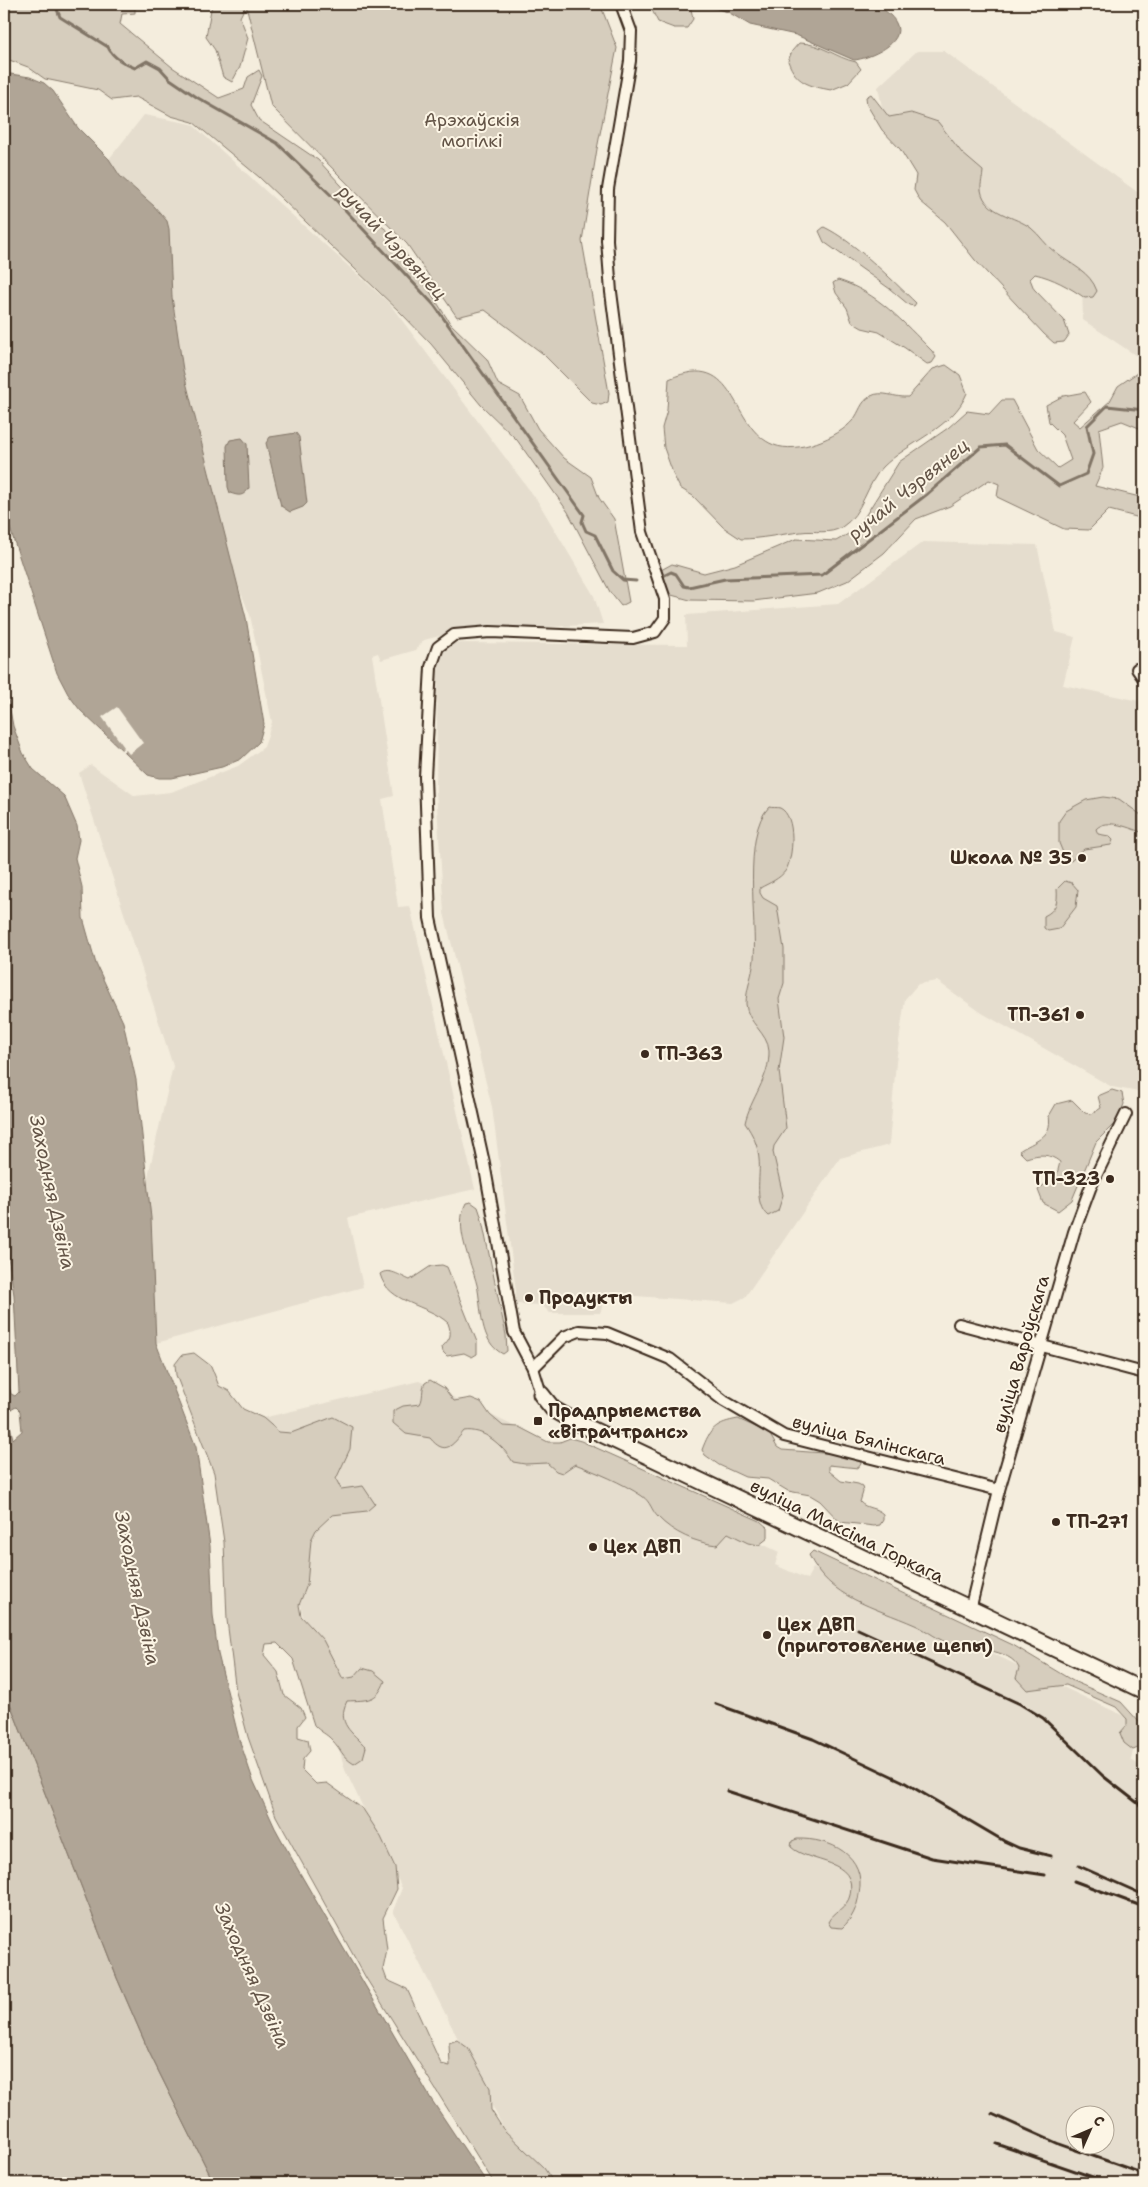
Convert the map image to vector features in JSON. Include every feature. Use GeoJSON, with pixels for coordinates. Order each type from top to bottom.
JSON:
{"type":"FeatureCollection","features":[{"type":"Feature","properties":{"kind":"main road","name":"вуліца Максіма Горкага"},"geometry":{"type":"LineString","coordinates":[[541,1394],[553,1409],[574,1421],[1144,1691]]}},
{"type":"Feature","properties":{"kind":"street"},"geometry":{"type":"LineString","coordinates":[[541,1394],[533,1368],[514,1332],[484,1163],[430,918],[425,777],[428,712],[432,667],[438,647],[454,635],[490,632],[633,638],[655,632],[665,618],[665,599],[642,532],[606,240],[608,189],[630,62],[631,30],[621,4]]}},
{"type":"Feature","properties":{"kind":"street"},"geometry":{"type":"LineString","coordinates":[[1137,669],[1144,680]]}},
{"type":"Feature","properties":{"kind":"street","name":"вуліца Вароўскага"},"geometry":{"type":"LineString","coordinates":[[970,1610],[999,1490],[1039,1347],[1074,1232],[1090,1186],[1126,1114]]}},
{"type":"Feature","properties":{"kind":"street"},"geometry":{"type":"LineString","coordinates":[[959,1324],[1039,1347],[1144,1373]]}},
{"type":"Feature","properties":{"kind":"street","name":"вуліца Бялінскага"},"geometry":{"type":"LineString","coordinates":[[533,1368],[564,1337],[579,1331],[607,1333],[670,1359],[724,1401],[784,1436],[999,1490]]}},
{"type":"Feature","properties":{"kind":"shaded area"},"geometry":{"type":"Polygon","coordinates":[[[917,51],[944,51],[1144,197],[1144,361],[1083,320],[1082,285],[884,117],[878,87],[917,51]]]}},
{"type":"Feature","properties":{"kind":"shaded area"},"geometry":{"type":"Polygon","coordinates":[[[144,115],[192,124],[389,303],[537,500],[594,596],[603,624],[455,632],[424,640],[416,650],[381,660],[378,653],[372,655],[394,796],[382,799],[398,907],[410,906],[475,1189],[348,1218],[363,1287],[156,1343],[151,1218],[146,1185],[173,1066],[79,773],[91,765],[135,796],[171,792],[238,766],[264,747],[272,722],[250,615],[235,578],[183,370],[172,297],[168,223],[154,206],[120,176],[109,159],[144,115]]]}},
{"type":"Feature","properties":{"kind":"shaded area"},"geometry":{"type":"Polygon","coordinates":[[[923,542],[1037,545],[1056,632],[1075,637],[1063,685],[1144,702],[1144,1093],[1112,1087],[982,1013],[937,981],[918,984],[905,999],[896,1062],[889,1145],[840,1158],[745,1297],[733,1303],[607,1294],[600,1313],[550,1313],[542,1305],[516,1304],[516,1291],[492,1107],[444,913],[436,790],[438,651],[449,643],[687,645],[686,615],[838,604],[923,542]]]}},
{"type":"Feature","properties":{"kind":"shaded area"},"geometry":{"type":"Polygon","coordinates":[[[419,1381],[779,1552],[775,1565],[807,1579],[813,1568],[1126,1717],[1138,1729],[1131,1760],[1144,1768],[1144,2183],[545,2183],[506,2133],[393,1911],[402,1888],[345,1770],[280,1532],[254,1420],[419,1381]]]}},
{"type":"Feature","properties":{"kind":"green space"},"geometry":{"type":"Polygon","coordinates":[[[4,4],[135,4],[135,13],[122,14],[120,24],[172,67],[219,98],[244,89],[248,77],[259,70],[262,76],[251,105],[259,120],[318,160],[373,220],[388,231],[404,251],[450,323],[487,359],[498,384],[520,396],[538,429],[564,458],[591,477],[599,498],[614,519],[629,602],[621,606],[610,592],[568,512],[517,440],[481,405],[431,344],[401,313],[259,177],[193,122],[171,116],[136,97],[112,100],[98,90],[45,79],[28,67],[4,58],[4,4]]]}},
{"type":"Feature","properties":{"kind":"green space","name":"Арэхаўскія могілкі"},"geometry":{"type":"Polygon","coordinates":[[[212,4],[600,4],[617,48],[597,149],[582,241],[609,393],[608,402],[601,405],[592,403],[542,353],[485,310],[457,317],[407,244],[271,106],[246,5],[240,17],[248,38],[240,67],[232,82],[223,77],[215,50],[206,37],[212,4]]]}},
{"type":"Feature","properties":{"kind":"green space"},"geometry":{"type":"Polygon","coordinates":[[[649,4],[690,4],[693,19],[687,28],[674,28],[658,22],[649,4]]]}},
{"type":"Feature","properties":{"kind":"green space"},"geometry":{"type":"Polygon","coordinates":[[[799,43],[814,45],[856,62],[861,69],[848,83],[831,90],[810,85],[799,79],[788,61],[792,51],[799,43]]]}},
{"type":"Feature","properties":{"kind":"green space"},"geometry":{"type":"Polygon","coordinates":[[[871,94],[889,117],[911,113],[938,122],[962,153],[983,171],[981,190],[988,204],[1002,214],[1031,228],[1052,250],[1090,278],[1097,291],[1093,297],[1085,298],[1048,278],[1035,274],[1030,279],[1034,289],[1064,320],[1069,335],[1064,342],[1054,343],[1044,334],[975,260],[945,222],[920,201],[914,190],[916,175],[900,149],[882,130],[867,105],[866,97],[871,94]]]}},
{"type":"Feature","properties":{"kind":"green space"},"geometry":{"type":"Polygon","coordinates":[[[824,227],[848,242],[872,262],[916,303],[914,306],[909,305],[890,289],[824,242],[819,231],[824,227]]]}},
{"type":"Feature","properties":{"kind":"green space"},"geometry":{"type":"Polygon","coordinates":[[[838,280],[865,292],[889,309],[932,351],[936,357],[932,363],[927,364],[879,332],[862,328],[852,322],[847,308],[836,293],[833,283],[838,280]]]}},
{"type":"Feature","properties":{"kind":"green space"},"geometry":{"type":"Polygon","coordinates":[[[1144,359],[1144,430],[1122,421],[1099,429],[1103,468],[1095,486],[1144,498],[1144,519],[1109,510],[1089,530],[1064,529],[997,497],[999,484],[989,480],[950,506],[916,519],[884,553],[847,581],[818,593],[753,601],[690,600],[664,593],[661,570],[672,564],[704,573],[735,565],[796,539],[836,541],[857,529],[899,462],[948,428],[967,411],[989,414],[1002,400],[1012,400],[1038,449],[1058,468],[1071,460],[1062,435],[1049,422],[1046,405],[1063,396],[1085,392],[1091,402],[1073,421],[1080,427],[1110,401],[1118,386],[1137,373],[1144,359]]]}},
{"type":"Feature","properties":{"kind":"green space"},"geometry":{"type":"Polygon","coordinates":[[[946,365],[960,375],[967,393],[960,405],[941,425],[883,467],[872,482],[855,515],[842,527],[832,531],[741,539],[723,527],[693,496],[680,488],[664,448],[662,428],[667,410],[669,379],[692,372],[709,374],[721,382],[731,394],[748,423],[759,436],[774,445],[794,447],[816,443],[838,433],[853,420],[862,404],[875,394],[908,397],[933,369],[946,365]]]}},
{"type":"Feature","properties":{"kind":"green space"},"geometry":{"type":"Polygon","coordinates":[[[1103,797],[1119,799],[1144,817],[1144,833],[1119,825],[1106,824],[1096,829],[1098,834],[1109,836],[1113,840],[1111,845],[1084,849],[1071,861],[1066,860],[1059,843],[1059,821],[1066,811],[1086,800],[1103,797]]]}},
{"type":"Feature","properties":{"kind":"green space"},"geometry":{"type":"Polygon","coordinates":[[[769,807],[780,808],[785,812],[791,828],[792,847],[784,873],[760,888],[763,898],[777,906],[784,949],[784,983],[779,999],[784,1037],[779,1071],[786,1128],[774,1146],[773,1152],[783,1195],[778,1211],[768,1216],[763,1211],[759,1197],[758,1149],[745,1123],[766,1070],[769,1051],[765,1039],[747,1011],[746,1004],[754,959],[753,857],[761,820],[769,807]]]}},
{"type":"Feature","properties":{"kind":"green space"},"geometry":{"type":"Polygon","coordinates":[[[1065,881],[1072,883],[1078,890],[1076,907],[1059,929],[1048,931],[1044,928],[1044,916],[1054,909],[1057,889],[1065,881]]]}},
{"type":"Feature","properties":{"kind":"green space"},"geometry":{"type":"Polygon","coordinates":[[[1112,1090],[1122,1093],[1124,1104],[1117,1121],[1096,1142],[1072,1200],[1058,1211],[1043,1203],[1038,1190],[1057,1174],[1060,1162],[1044,1155],[1026,1158],[1019,1151],[1045,1134],[1048,1129],[1049,1116],[1056,1104],[1072,1100],[1085,1113],[1092,1114],[1101,1108],[1098,1096],[1112,1090]]]}},
{"type":"Feature","properties":{"kind":"green space"},"geometry":{"type":"Polygon","coordinates":[[[471,1202],[478,1207],[481,1216],[506,1335],[507,1351],[503,1354],[495,1349],[486,1333],[477,1285],[464,1244],[461,1223],[462,1212],[466,1203],[471,1202]]]}},
{"type":"Feature","properties":{"kind":"green space"},"geometry":{"type":"Polygon","coordinates":[[[442,1265],[447,1267],[477,1342],[477,1354],[472,1357],[464,1353],[447,1356],[443,1352],[442,1347],[450,1336],[448,1323],[391,1292],[384,1284],[380,1274],[387,1271],[410,1280],[431,1266],[442,1265]]]}},
{"type":"Feature","properties":{"kind":"green space"},"geometry":{"type":"Polygon","coordinates":[[[194,1353],[211,1366],[219,1386],[229,1391],[243,1409],[263,1418],[279,1432],[291,1433],[333,1417],[352,1427],[350,1449],[336,1479],[341,1489],[363,1486],[375,1504],[367,1511],[332,1515],[316,1530],[311,1540],[307,1585],[299,1605],[301,1616],[323,1640],[343,1679],[354,1677],[362,1668],[373,1671],[385,1681],[375,1696],[366,1700],[347,1701],[344,1709],[344,1722],[366,1747],[363,1758],[354,1764],[346,1758],[330,1738],[314,1725],[293,1659],[277,1643],[266,1644],[264,1655],[278,1672],[284,1695],[301,1708],[305,1717],[298,1726],[298,1737],[308,1740],[310,1751],[303,1759],[302,1770],[316,1784],[327,1783],[363,1809],[381,1837],[395,1867],[397,1889],[383,1918],[387,1950],[383,1969],[387,1980],[407,1989],[441,2064],[450,2066],[449,2043],[457,2040],[468,2048],[490,2088],[491,2110],[503,2129],[544,2168],[554,2183],[494,2183],[366,1978],[276,1816],[248,1737],[236,1692],[227,1620],[224,1542],[214,1473],[176,1375],[175,1364],[182,1355],[194,1353]]]}},
{"type":"Feature","properties":{"kind":"green space"},"geometry":{"type":"Polygon","coordinates":[[[430,1380],[444,1388],[454,1401],[471,1398],[481,1402],[490,1415],[503,1426],[519,1427],[548,1442],[560,1442],[570,1438],[581,1441],[760,1521],[768,1528],[768,1538],[759,1545],[748,1543],[728,1533],[717,1545],[701,1542],[685,1536],[664,1523],[645,1498],[634,1491],[575,1464],[562,1473],[556,1471],[547,1463],[525,1464],[513,1462],[498,1444],[479,1432],[464,1431],[452,1445],[444,1448],[440,1447],[430,1438],[406,1434],[393,1423],[393,1411],[403,1406],[420,1404],[425,1383],[430,1380]]]}},
{"type":"Feature","properties":{"kind":"green space"},"geometry":{"type":"Polygon","coordinates":[[[738,1419],[769,1433],[777,1447],[782,1450],[850,1455],[860,1458],[861,1464],[858,1468],[829,1465],[829,1471],[841,1481],[862,1486],[863,1492],[860,1502],[883,1514],[883,1520],[880,1525],[840,1522],[820,1501],[810,1495],[788,1491],[768,1479],[745,1477],[719,1465],[705,1455],[702,1450],[711,1432],[724,1422],[738,1419]]]}},
{"type":"Feature","properties":{"kind":"green space"},"geometry":{"type":"Polygon","coordinates":[[[813,1551],[1013,1645],[1073,1681],[1121,1702],[1140,1723],[1144,1738],[1143,1746],[1133,1750],[1124,1743],[1120,1733],[1127,1725],[1127,1719],[1116,1707],[1066,1685],[1027,1690],[1016,1678],[1019,1668],[1014,1661],[1007,1657],[989,1650],[947,1643],[915,1625],[854,1599],[828,1582],[809,1555],[813,1551]]]}},
{"type":"Feature","properties":{"kind":"green space"},"geometry":{"type":"Polygon","coordinates":[[[4,1688],[117,1978],[149,2052],[214,2183],[4,2183],[4,1688]]]}},
{"type":"Feature","properties":{"kind":"green space"},"geometry":{"type":"Polygon","coordinates":[[[809,1839],[833,1846],[852,1859],[860,1880],[859,1894],[854,1913],[842,1928],[831,1927],[828,1922],[849,1899],[850,1883],[847,1874],[840,1868],[791,1847],[792,1841],[809,1839]]]}},
{"type":"Feature","properties":{"kind":"water"},"geometry":{"type":"Polygon","coordinates":[[[701,4],[875,4],[892,18],[898,30],[896,37],[884,49],[868,57],[854,60],[796,35],[750,25],[728,12],[701,4]]]}},
{"type":"Feature","properties":{"kind":"water"},"geometry":{"type":"Polygon","coordinates":[[[4,73],[30,77],[44,83],[53,91],[78,128],[109,159],[120,176],[154,206],[167,221],[172,297],[183,370],[246,618],[264,724],[259,742],[241,759],[222,767],[172,778],[159,778],[148,775],[80,710],[68,694],[57,673],[4,510],[4,73]]]}},
{"type":"Feature","properties":{"kind":"water"},"geometry":{"type":"Polygon","coordinates":[[[296,433],[299,437],[307,503],[303,507],[290,512],[281,506],[266,443],[270,437],[296,433]]]}},
{"type":"Feature","properties":{"kind":"water"},"geometry":{"type":"Polygon","coordinates":[[[242,438],[247,444],[249,488],[245,493],[238,495],[230,493],[228,487],[227,446],[230,440],[242,438]]]}},
{"type":"Feature","properties":{"kind":"water","name":"Заходняя Дзвіна"},"geometry":{"type":"Polygon","coordinates":[[[4,677],[13,726],[23,753],[33,769],[64,796],[77,826],[79,840],[75,858],[82,887],[83,918],[96,964],[123,1022],[136,1080],[151,1218],[156,1343],[196,1447],[210,1546],[213,1615],[218,1654],[239,1739],[253,1780],[275,1828],[297,1868],[431,2099],[487,2183],[214,2183],[149,2052],[117,1978],[4,1688],[4,1335],[6,1375],[11,1394],[15,1396],[19,1392],[14,1295],[4,1228],[4,677]],[[16,1407],[7,1412],[13,1439],[22,1431],[20,1411],[16,1407]]]}},
{"type":"Feature","properties":{"kind":"pier"},"geometry":{"type":"Polygon","coordinates":[[[117,707],[143,743],[129,754],[126,750],[122,752],[121,750],[124,747],[102,717],[117,707]]]}},
{"type":"Feature","properties":{"kind":"waterway","name":"ручай Чэрвянец"},"geometry":{"type":"LineString","coordinates":[[55,4],[60,17],[108,47],[124,63],[135,68],[147,61],[160,68],[170,79],[198,98],[277,143],[335,199],[434,305],[584,515],[582,522],[586,531],[595,535],[613,571],[623,580],[636,581]]}},
{"type":"Feature","properties":{"kind":"waterway","name":"ручай Чэрвянец"},"geometry":{"type":"LineString","coordinates":[[661,577],[671,572],[676,574],[684,586],[689,587],[725,579],[822,575],[926,495],[981,447],[1005,445],[1059,486],[1086,474],[1093,454],[1087,426],[1107,406],[1144,410]]}},
{"type":"Feature","properties":{"kind":"railway"},"geometry":{"type":"LineString","coordinates":[[858,1629],[1020,1704],[1043,1718],[1103,1776],[1144,1808]]}},
{"type":"Feature","properties":{"kind":"railway"},"geometry":{"type":"LineString","coordinates":[[716,1704],[813,1739],[902,1781],[1004,1841],[1019,1848],[1051,1856]]}},
{"type":"Feature","properties":{"kind":"railway"},"geometry":{"type":"LineString","coordinates":[[727,1791],[932,1858],[1045,1875]]}},
{"type":"Feature","properties":{"kind":"railway"},"geometry":{"type":"LineString","coordinates":[[1079,1866],[1144,1895]]}},
{"type":"Feature","properties":{"kind":"railway"},"geometry":{"type":"LineString","coordinates":[[1074,1881],[1144,1907]]}},
{"type":"Feature","properties":{"kind":"railway"},"geometry":{"type":"LineString","coordinates":[[992,2114],[1059,2144],[1144,2174]]}},
{"type":"Feature","properties":{"kind":"railway"},"geometry":{"type":"LineString","coordinates":[[997,2144],[1110,2183]]}},
{"type":"Feature","properties":{"kind":"place","name":"Школа № 35"},"geometry":{"type":"Point","coordinates":[1082,858]}},
{"type":"Feature","properties":{"kind":"place","name":"ТП-361"},"geometry":{"type":"Point","coordinates":[1080,1015]}},
{"type":"Feature","properties":{"kind":"place","name":"ТП-363"},"geometry":{"type":"Point","coordinates":[645,1054]}},
{"type":"Feature","properties":{"kind":"place","name":"ТП-323"},"geometry":{"type":"Point","coordinates":[1110,1179]}},
{"type":"Feature","properties":{"kind":"place","name":"Продукты"},"geometry":{"type":"Point","coordinates":[529,1298]}},
{"type":"Feature","properties":{"kind":"place","name":"Прадпрыемства «Вітрачтранс»"},"geometry":{"type":"Point","coordinates":[538,1421]}},
{"type":"Feature","properties":{"kind":"place","name":"ТП-271"},"geometry":{"type":"Point","coordinates":[1056,1522]}},
{"type":"Feature","properties":{"kind":"place","name":"Цех ДВП"},"geometry":{"type":"Point","coordinates":[593,1547]}},
{"type":"Feature","properties":{"kind":"place","name":"Цех ДВП (приготовление щепы)"},"geometry":{"type":"Point","coordinates":[767,1635]}}]}
